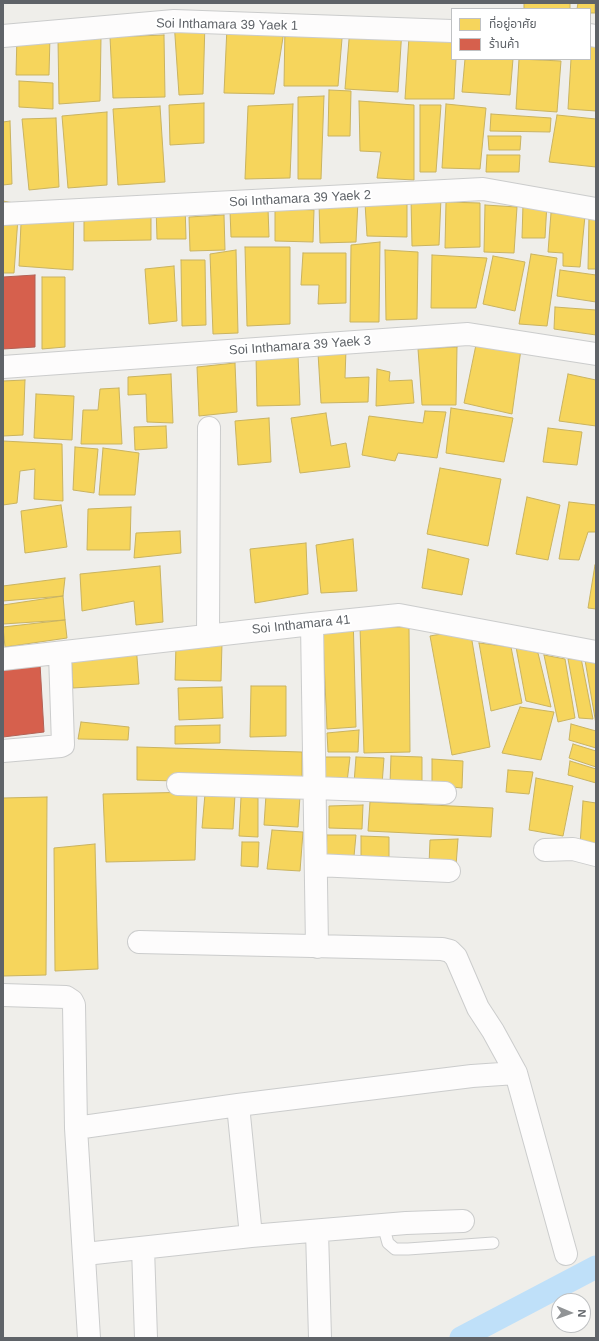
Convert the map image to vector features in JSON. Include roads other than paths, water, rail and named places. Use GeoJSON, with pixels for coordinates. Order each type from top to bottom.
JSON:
{"type":"FeatureCollection","features":[{"type":"Feature","properties":{"kind":"street","name":"Soi Inthamara 39 Yaek 1"},"geometry":{"type":"LineString","coordinates":[[3,36],[174,21],[451,31]]}},
{"type":"Feature","properties":{"kind":"street","name":"Soi Inthamara 39 Yaek 2"},"geometry":{"type":"LineString","coordinates":[[3,214],[483,189],[596,209]]}},
{"type":"Feature","properties":{"kind":"street","name":"Soi Inthamara 39 Yaek 3"},"geometry":{"type":"LineString","coordinates":[[3,367],[468,334],[596,354]]}},
{"type":"Feature","properties":{"kind":"street"},"geometry":{"type":"LineString","coordinates":[[208,636],[209,428]]}},
{"type":"Feature","properties":{"kind":"street","name":"Soi Inthamara 41"},"geometry":{"type":"LineString","coordinates":[[3,659],[399,615],[596,652]]}},
{"type":"Feature","properties":{"kind":"street"},"geometry":{"type":"LineString","coordinates":[[312,624],[317,947]]}},
{"type":"Feature","properties":{"kind":"street"},"geometry":{"type":"LineString","coordinates":[[3,752],[63,745],[60,652]]}},
{"type":"Feature","properties":{"kind":"street"},"geometry":{"type":"LineString","coordinates":[[178,784],[445,793]]}},
{"type":"Feature","properties":{"kind":"street"},"geometry":{"type":"LineString","coordinates":[[545,850],[573,849],[596,855]]}},
{"type":"Feature","properties":{"kind":"street"},"geometry":{"type":"LineString","coordinates":[[316,865],[449,871]]}},
{"type":"Feature","properties":{"kind":"street"},"geometry":{"type":"LineString","coordinates":[[139,942],[442,949],[450,952],[456,957],[478,1008],[493,1031],[516,1073],[566,1254]]}},
{"type":"Feature","properties":{"kind":"street"},"geometry":{"type":"LineString","coordinates":[[3,995],[66,997],[70,998],[74,1005],[76,1128],[89,1338]]}},
{"type":"Feature","properties":{"kind":"street"},"geometry":{"type":"LineString","coordinates":[[76,1128],[238,1105],[472,1076],[516,1073]]}},
{"type":"Feature","properties":{"kind":"street"},"geometry":{"type":"LineString","coordinates":[[238,1105],[251,1236]]}},
{"type":"Feature","properties":{"kind":"street"},"geometry":{"type":"LineString","coordinates":[[85,1254],[251,1236],[317,1232],[383,1225],[464,1221]]}},
{"type":"Feature","properties":{"kind":"street"},"geometry":{"type":"LineString","coordinates":[[317,1232],[320,1338]]}},
{"type":"Feature","properties":{"kind":"street"},"geometry":{"type":"LineString","coordinates":[[144,1248],[146,1338]]}},
{"type":"Feature","properties":{"kind":"lane"},"geometry":{"type":"LineString","coordinates":[[383,1225],[388,1243],[395,1249],[493,1243]]}},
{"type":"Feature","properties":{"kind":"waterway"},"geometry":{"type":"LineString","coordinates":[[461,1338],[596,1267]]}}]}
